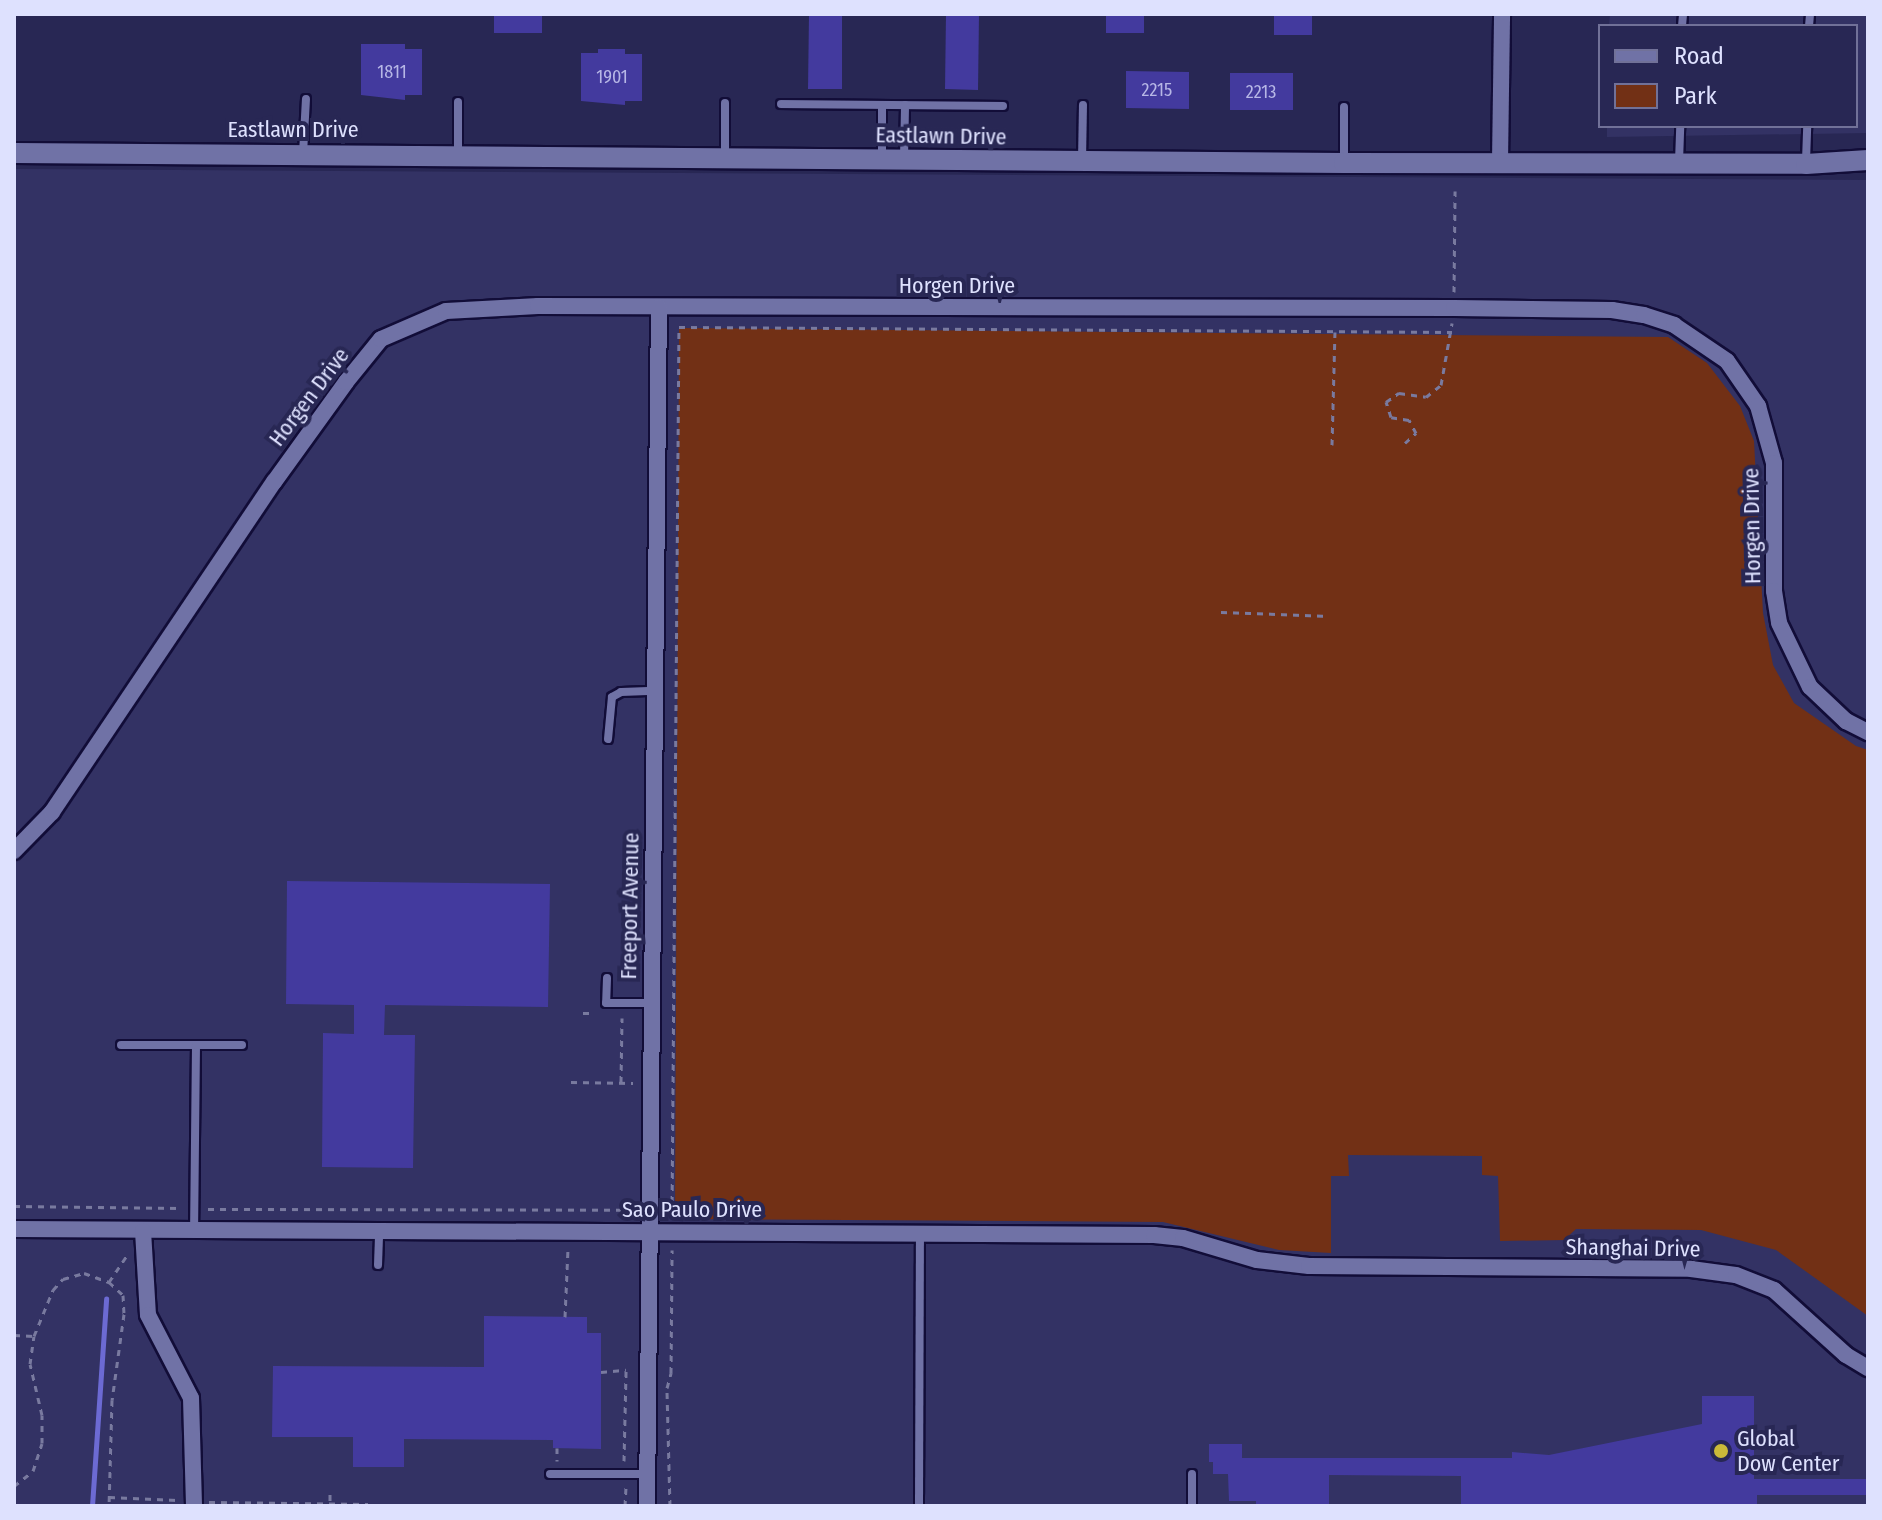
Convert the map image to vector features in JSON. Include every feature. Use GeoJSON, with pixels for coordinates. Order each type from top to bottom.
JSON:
{"type":"FeatureCollection","features":[{"type":"Feature","properties":{"kind":"street"},"geometry":{"type":"LineString","coordinates":[[1500,162],[1502,14]]}},
{"type":"Feature","properties":{"kind":"street","name":"Eastlawn Drive"},"geometry":{"type":"LineString","coordinates":[[14,153],[1344,163],[1806,164],[1868,160]]}},
{"type":"Feature","properties":{"kind":"street","name":"Horgen Drive"},"geometry":{"type":"LineString","coordinates":[[17,848],[52,812],[274,482],[346,382],[381,339],[446,311],[538,306],[1454,308],[1612,310],[1644,315],[1674,325],[1727,361],[1758,406],[1774,463],[1774,591],[1779,623],[1810,687],[1846,721],[1868,732]]}},
{"type":"Feature","properties":{"kind":"street","name":"Freeport Avenue"},"geometry":{"type":"LineString","coordinates":[[647,1506],[659,307]]}},
{"type":"Feature","properties":{"kind":"street","name":"Sao Paulo Drive"},"geometry":{"type":"LineString","coordinates":[[14,1229],[1154,1235],[1183,1238],[1269,1262],[1366,1268]]}},
{"type":"Feature","properties":{"kind":"street"},"geometry":{"type":"LineString","coordinates":[[143,1231],[148,1315],[191,1398],[194,1504]]}},
{"type":"Feature","properties":{"kind":"street","name":"Shanghai Drive"},"geometry":{"type":"LineString","coordinates":[[1366,1268],[1691,1269],[1736,1275],[1774,1290],[1846,1355],[1868,1368]]}},
{"type":"Feature","properties":{"kind":"lane"},"geometry":{"type":"LineString","coordinates":[[303,155],[306,99]]}},
{"type":"Feature","properties":{"kind":"lane"},"geometry":{"type":"LineString","coordinates":[[458,102],[458,155]]}},
{"type":"Feature","properties":{"kind":"lane"},"geometry":{"type":"LineString","coordinates":[[725,103],[725,157]]}},
{"type":"Feature","properties":{"kind":"lane"},"geometry":{"type":"LineString","coordinates":[[781,104],[1003,106]]}},
{"type":"Feature","properties":{"kind":"lane"},"geometry":{"type":"LineString","coordinates":[[882,105],[882,159]]}},
{"type":"Feature","properties":{"kind":"lane"},"geometry":{"type":"LineString","coordinates":[[904,159],[905,105]]}},
{"type":"Feature","properties":{"kind":"lane"},"geometry":{"type":"LineString","coordinates":[[1082,162],[1083,105]]}},
{"type":"Feature","properties":{"kind":"lane"},"geometry":{"type":"LineString","coordinates":[[1344,107],[1344,163]]}},
{"type":"Feature","properties":{"kind":"lane"},"geometry":{"type":"LineString","coordinates":[[1679,163],[1680,128]]}},
{"type":"Feature","properties":{"kind":"lane"},"geometry":{"type":"LineString","coordinates":[[1806,164],[1807,128]]}},
{"type":"Feature","properties":{"kind":"lane"},"geometry":{"type":"LineString","coordinates":[[608,739],[612,697],[621,692],[655,691]]}},
{"type":"Feature","properties":{"kind":"lane"},"geometry":{"type":"LineString","coordinates":[[607,978],[606,1003],[651,1003]]}},
{"type":"Feature","properties":{"kind":"lane"},"geometry":{"type":"LineString","coordinates":[[121,1045],[242,1045]]}},
{"type":"Feature","properties":{"kind":"lane"},"geometry":{"type":"LineString","coordinates":[[194,1231],[196,1045]]}},
{"type":"Feature","properties":{"kind":"lane"},"geometry":{"type":"LineString","coordinates":[[378,1265],[379,1231]]}},
{"type":"Feature","properties":{"kind":"lane"},"geometry":{"type":"LineString","coordinates":[[919,1506],[920,1234]]}},
{"type":"Feature","properties":{"kind":"lane"},"geometry":{"type":"LineString","coordinates":[[550,1474],[648,1474]]}},
{"type":"Feature","properties":{"kind":"lane"},"geometry":{"type":"LineString","coordinates":[[1192,1474],[1192,1506]]}},
{"type":"Feature","properties":{"kind":"path"},"geometry":{"type":"LineString","coordinates":[[1405,443],[1416,433],[1409,420],[1391,417],[1386,402],[1399,393],[1426,397],[1441,385],[1454,308],[1455,191]]}},
{"type":"Feature","properties":{"kind":"path"},"geometry":{"type":"LineString","coordinates":[[670,1506],[667,1388],[671,1373],[679,327],[1452,332]]}},
{"type":"Feature","properties":{"kind":"path"},"geometry":{"type":"LineString","coordinates":[[1332,445],[1335,332]]}},
{"type":"Feature","properties":{"kind":"path"},"geometry":{"type":"LineString","coordinates":[[1221,612],[1329,616]]}},
{"type":"Feature","properties":{"kind":"path"},"geometry":{"type":"LineString","coordinates":[[583,1013],[596,1013]]}},
{"type":"Feature","properties":{"kind":"path"},"geometry":{"type":"LineString","coordinates":[[621,1082],[622,1013]]}},
{"type":"Feature","properties":{"kind":"path"},"geometry":{"type":"LineString","coordinates":[[571,1082],[673,1083]]}},
{"type":"Feature","properties":{"kind":"path"},"geometry":{"type":"LineString","coordinates":[[14,1206],[672,1211]]}},
{"type":"Feature","properties":{"kind":"path"},"geometry":{"type":"LineString","coordinates":[[565,1317],[569,1232]]}},
{"type":"Feature","properties":{"kind":"path"},"geometry":{"type":"LineString","coordinates":[[14,1486],[33,1471],[42,1443],[42,1415],[30,1364],[34,1336],[53,1290],[63,1279],[84,1273],[109,1282],[123,1295],[124,1314],[112,1400],[109,1506]]}},
{"type":"Feature","properties":{"kind":"path"},"geometry":{"type":"LineString","coordinates":[[14,1335],[34,1336]]}},
{"type":"Feature","properties":{"kind":"path"},"geometry":{"type":"LineString","coordinates":[[612,1461],[625,1461],[626,1370]]}},
{"type":"Feature","properties":{"kind":"path"},"geometry":{"type":"LineString","coordinates":[[557,1448],[557,1461]]}},
{"type":"Feature","properties":{"kind":"path"},"geometry":{"type":"LineString","coordinates":[[550,1461],[570,1461]]}},
{"type":"Feature","properties":{"kind":"path"},"geometry":{"type":"LineString","coordinates":[[330,1494],[330,1505]]}},
{"type":"Feature","properties":{"kind":"path"},"geometry":{"type":"LineString","coordinates":[[109,1497],[194,1504],[368,1504]]}},
{"type":"Feature","properties":{"kind":"shaded area"},"geometry":{"type":"Polygon","coordinates":[[[1610,14],[1868,14],[1868,133],[1607,137],[1607,128],[1858,128],[1858,24],[1609,24],[1610,14]]]}},
{"type":"Feature","properties":{"kind":"shaded area"},"geometry":{"type":"Polygon","coordinates":[[[14,169],[1868,180],[1868,1506],[14,1506],[14,169]]]}},
{"type":"Feature","properties":{"kind":"green space"},"geometry":{"type":"Polygon","coordinates":[[[679,328],[1668,337],[1707,363],[1740,406],[1754,441],[1763,613],[1773,665],[1794,703],[1856,746],[1868,750],[1868,1316],[1776,1250],[1701,1230],[1576,1229],[1564,1240],[1500,1241],[1498,1176],[1482,1175],[1482,1156],[1348,1155],[1349,1176],[1331,1176],[1331,1253],[1279,1250],[1163,1222],[675,1219],[679,328]]]}},
{"type":"Feature","properties":{"kind":"building"},"geometry":{"type":"Polygon","coordinates":[[[494,14],[542,14],[542,33],[494,33],[494,14]]]}},
{"type":"Feature","properties":{"kind":"building"},"geometry":{"type":"Polygon","coordinates":[[[809,14],[842,14],[842,89],[808,89],[809,14]]]}},
{"type":"Feature","properties":{"kind":"building"},"geometry":{"type":"Polygon","coordinates":[[[946,14],[979,14],[978,90],[945,89],[946,14]]]}},
{"type":"Feature","properties":{"kind":"building"},"geometry":{"type":"Polygon","coordinates":[[[1106,14],[1144,14],[1144,33],[1106,33],[1106,14]]]}},
{"type":"Feature","properties":{"kind":"building"},"geometry":{"type":"Polygon","coordinates":[[[1274,14],[1312,14],[1312,35],[1274,35],[1274,14]]]}},
{"type":"Feature","properties":{"kind":"building"},"geometry":{"type":"Polygon","coordinates":[[[361,44],[405,44],[405,49],[422,49],[422,95],[405,95],[405,100],[361,95],[361,44]]]}},
{"type":"Feature","properties":{"kind":"building"},"geometry":{"type":"Polygon","coordinates":[[[598,49],[625,49],[625,54],[642,54],[642,101],[625,101],[625,105],[581,101],[581,53],[598,53],[598,49]]]}},
{"type":"Feature","properties":{"kind":"building"},"geometry":{"type":"Polygon","coordinates":[[[1126,71],[1189,72],[1189,109],[1126,108],[1126,71]]]}},
{"type":"Feature","properties":{"kind":"building"},"geometry":{"type":"Polygon","coordinates":[[[1230,73],[1293,73],[1293,110],[1230,110],[1230,73]]]}},
{"type":"Feature","properties":{"kind":"building"},"geometry":{"type":"Polygon","coordinates":[[[287,881],[550,884],[548,1007],[385,1005],[384,1035],[415,1035],[413,1168],[322,1167],[323,1033],[354,1034],[354,1005],[286,1004],[287,881]]]}},
{"type":"Feature","properties":{"kind":"building"},"geometry":{"type":"Polygon","coordinates":[[[484,1316],[587,1317],[587,1333],[601,1333],[601,1449],[553,1448],[553,1440],[404,1439],[404,1467],[353,1467],[353,1437],[272,1437],[273,1366],[484,1367],[484,1316]]]}},
{"type":"Feature","properties":{"kind":"building"},"geometry":{"type":"Polygon","coordinates":[[[1702,1396],[1754,1396],[1754,1479],[1868,1479],[1868,1495],[1757,1495],[1757,1506],[1461,1506],[1461,1476],[1329,1475],[1329,1506],[1256,1506],[1256,1501],[1229,1501],[1228,1474],[1213,1474],[1213,1462],[1209,1462],[1209,1444],[1242,1444],[1242,1458],[1512,1458],[1512,1452],[1549,1455],[1702,1424],[1702,1396]]]}},
{"type":"Feature","properties":{"kind":"waterway"},"geometry":{"type":"LineString","coordinates":[[92,1506],[106,1298]]}},
{"type":"Feature","properties":{"kind":"place","name":"Global Dow Center"},"geometry":{"type":"Point","coordinates":[1721,1451]}}]}
